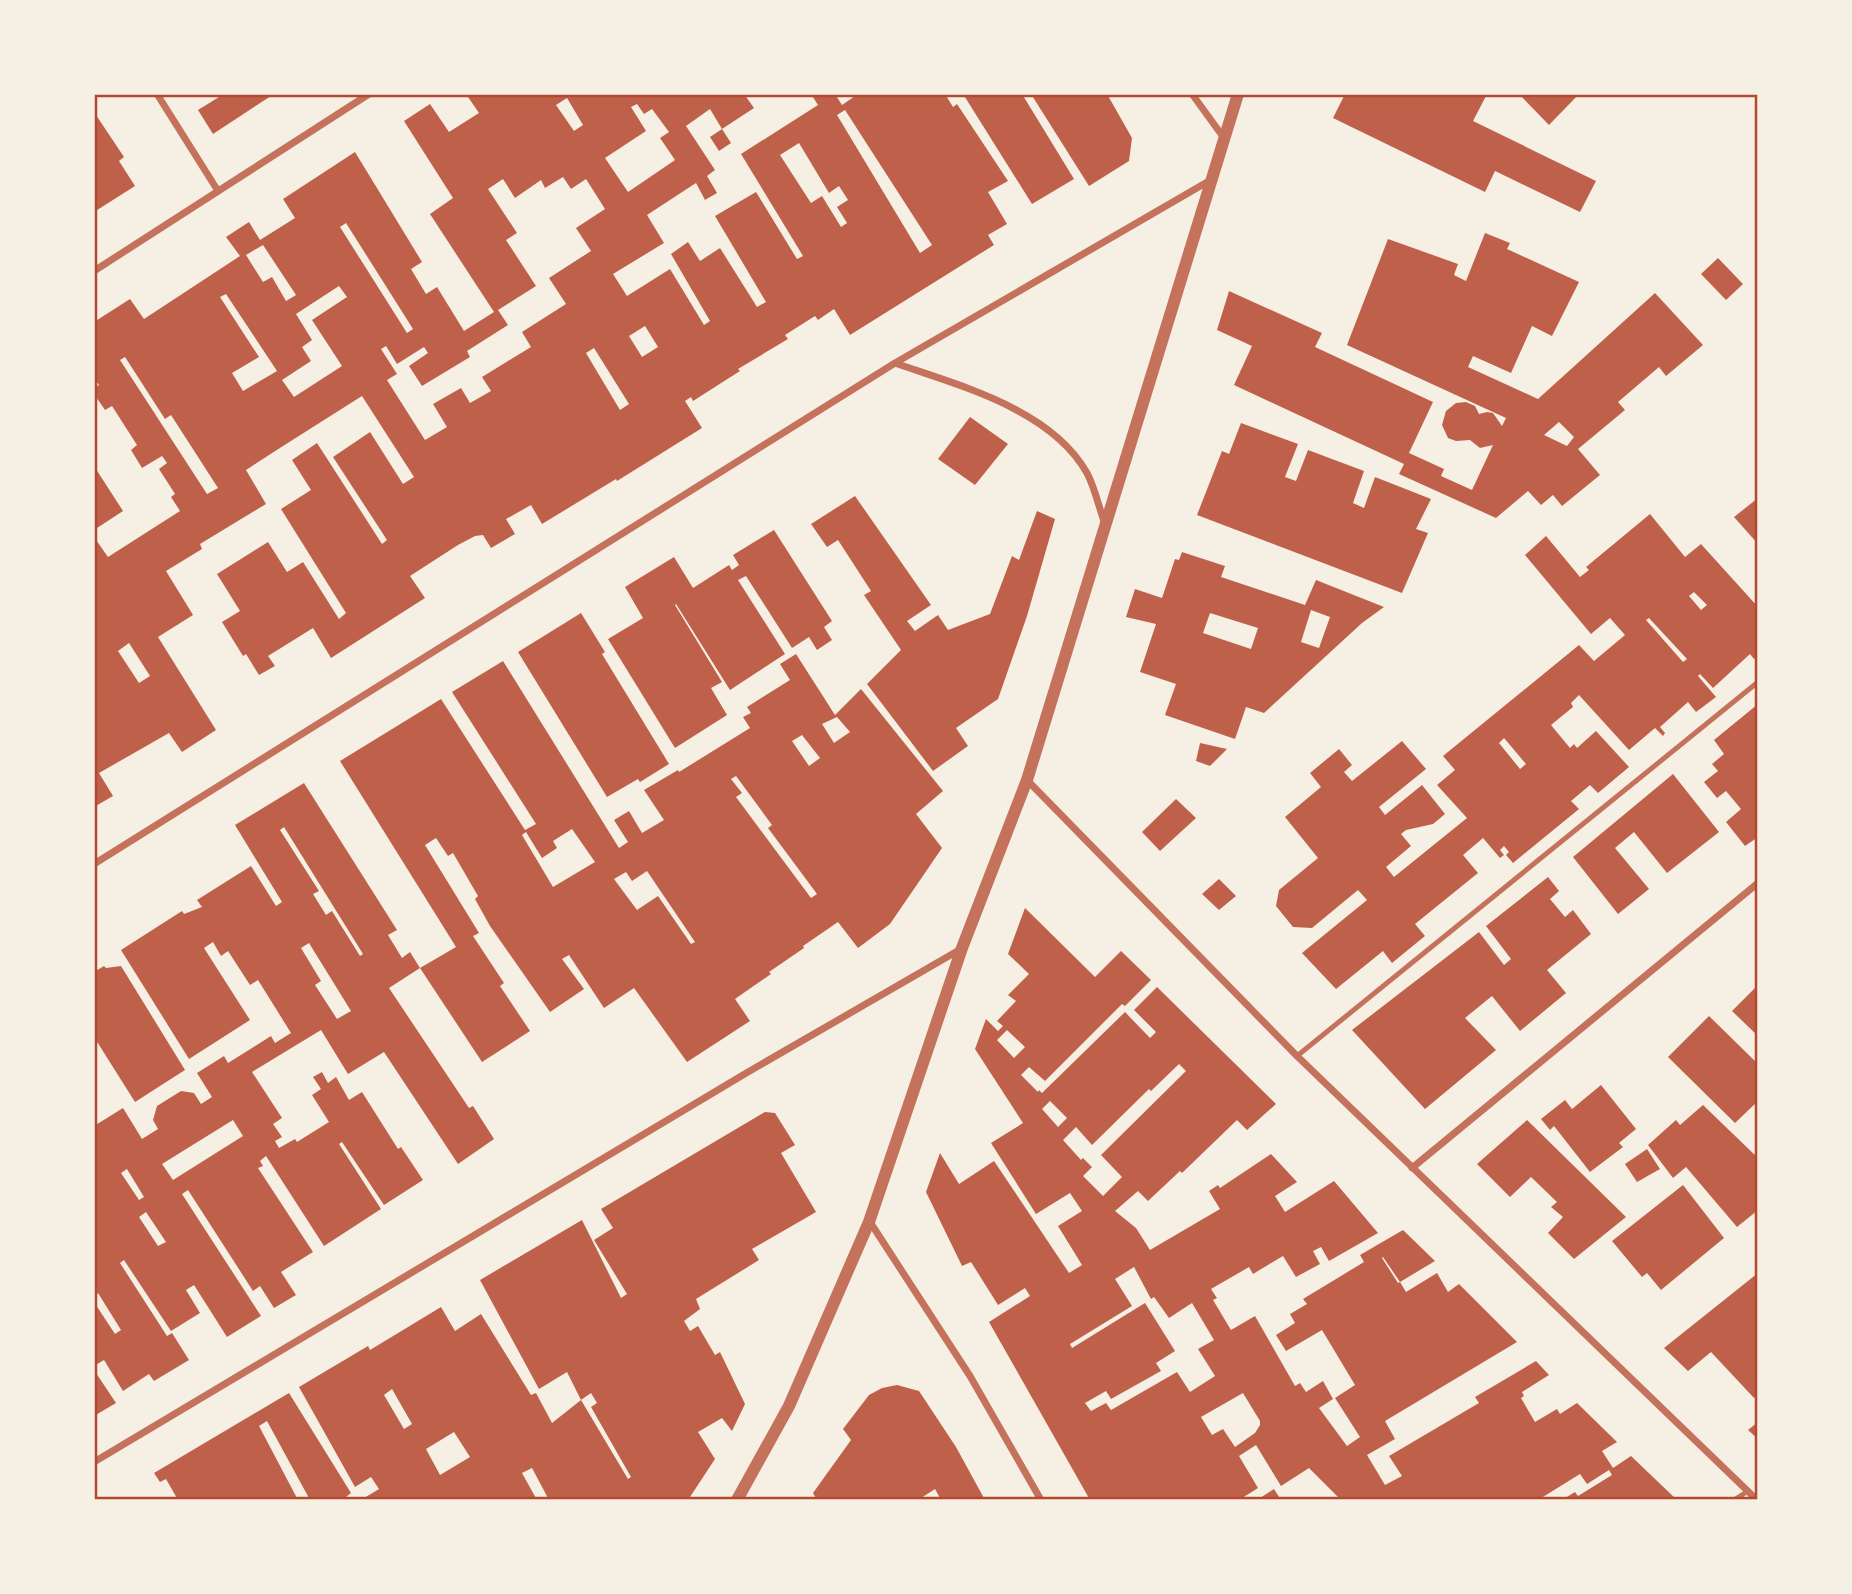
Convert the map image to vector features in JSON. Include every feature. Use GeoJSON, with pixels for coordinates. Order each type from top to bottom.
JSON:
{"type":"FeatureCollection","features":[{"type":"Feature","properties":{"kind":"street"},"geometry":{"type":"LineString","coordinates":[[157,94],[218,191]]}},
{"type":"Feature","properties":{"kind":"street"},"geometry":{"type":"LineString","coordinates":[[94,271],[369,94]]}},
{"type":"Feature","properties":{"kind":"street"},"geometry":{"type":"LineString","coordinates":[[1192,94],[1224,138]]}},
{"type":"Feature","properties":{"kind":"street"},"geometry":{"type":"LineString","coordinates":[[737,1500],[789,1406],[869,1222],[962,948],[1027,780],[1238,94]]}},
{"type":"Feature","properties":{"kind":"street"},"geometry":{"type":"LineString","coordinates":[[94,863],[895,363],[1213,179]]}},
{"type":"Feature","properties":{"kind":"street"},"geometry":{"type":"LineString","coordinates":[[895,363],[960,386],[1038,420],[1065,444],[1087,473],[1105,524]]}},
{"type":"Feature","properties":{"kind":"street"},"geometry":{"type":"LineString","coordinates":[[1027,780],[1297,1056],[1757,1500]]}},
{"type":"Feature","properties":{"kind":"street"},"geometry":{"type":"LineString","coordinates":[[1412,1168],[1758,883]]}},
{"type":"Feature","properties":{"kind":"street"},"geometry":{"type":"LineString","coordinates":[[94,1462],[736,1079],[962,948]]}},
{"type":"Feature","properties":{"kind":"street"},"geometry":{"type":"LineString","coordinates":[[869,1222],[970,1376],[1041,1500]]}},
{"type":"Feature","properties":{"kind":"lane"},"geometry":{"type":"LineString","coordinates":[[1297,1056],[1758,682]]}},
{"type":"Feature","properties":{"kind":"lane"},"geometry":{"type":"LineString","coordinates":[[1734,1500],[1748,1490]]}},
{"type":"Feature","properties":{"kind":"building"},"geometry":{"type":"Polygon","coordinates":[[[217,94],[274,94],[213,134],[198,110],[219,97],[217,94]]]}},
{"type":"Feature","properties":{"kind":"building"},"geometry":{"type":"Polygon","coordinates":[[[466,94],[744,94],[754,108],[722,129],[710,109],[686,126],[715,170],[707,176],[717,193],[705,200],[696,183],[647,215],[664,243],[613,274],[627,296],[670,269],[704,325],[710,321],[671,254],[688,242],[700,261],[720,248],[757,307],[766,302],[715,216],[756,192],[797,259],[803,256],[741,154],[818,105],[811,94],[835,94],[842,105],[858,94],[945,94],[953,107],[957,104],[1008,181],[988,192],[1007,224],[988,235],[994,245],[850,335],[834,309],[818,320],[815,316],[785,335],[788,339],[738,369],[740,371],[693,401],[691,397],[685,401],[702,428],[542,524],[531,505],[506,519],[515,534],[491,548],[483,535],[458,545],[410,576],[425,598],[331,658],[313,628],[268,656],[275,666],[259,675],[246,654],[243,656],[222,622],[240,611],[217,574],[268,542],[287,572],[303,562],[339,619],[346,613],[281,509],[311,490],[292,460],[317,443],[382,544],[387,540],[333,457],[370,432],[403,484],[414,477],[362,396],[283,446],[246,470],[266,504],[200,544],[202,549],[166,571],[193,615],[158,637],[216,730],[182,752],[169,733],[99,773],[113,796],[94,807],[94,688],[97,687],[94,683],[94,537],[108,557],[180,511],[171,497],[175,494],[159,469],[167,463],[162,456],[142,468],[131,450],[137,445],[112,406],[105,410],[94,394],[94,388],[99,385],[94,378],[94,322],[130,299],[144,319],[240,256],[226,237],[249,222],[260,240],[295,218],[283,199],[355,152],[422,262],[411,269],[426,294],[437,287],[464,331],[494,312],[430,214],[453,198],[404,121],[430,104],[449,132],[479,113],[466,94]],[[567,98],[556,105],[574,131],[583,125],[567,98]],[[637,104],[631,107],[646,131],[605,158],[628,192],[675,160],[660,138],[669,132],[652,109],[644,114],[637,104]],[[845,110],[837,115],[920,253],[932,245],[845,110]],[[799,143],[780,155],[811,203],[822,196],[841,227],[847,223],[837,207],[848,200],[839,186],[829,193],[799,143]],[[563,177],[545,188],[541,180],[515,198],[503,179],[488,189],[517,233],[506,240],[536,286],[498,310],[508,325],[467,351],[470,357],[422,386],[409,366],[428,353],[424,347],[397,364],[386,346],[381,349],[397,374],[387,380],[425,440],[447,427],[433,404],[461,388],[470,403],[491,391],[482,377],[531,347],[522,332],[566,304],[549,278],[591,251],[576,228],[605,209],[586,179],[571,189],[563,177]],[[346,223],[340,227],[407,333],[413,329],[346,223]],[[263,245],[246,255],[263,282],[272,277],[286,301],[296,295],[263,245]],[[339,286],[296,314],[312,340],[302,347],[311,361],[282,380],[294,397],[342,366],[312,320],[347,297],[339,286]],[[226,294],[220,297],[259,357],[232,373],[243,391],[277,371],[226,294]],[[645,326],[629,336],[642,357],[658,347],[645,326]],[[594,348],[586,353],[620,410],[629,404],[594,348]],[[125,357],[120,360],[207,494],[218,488],[171,415],[165,419],[125,357]],[[129,643],[118,651],[139,683],[150,676],[129,643]]]}},
{"type":"Feature","properties":{"kind":"building"},"geometry":{"type":"Polygon","coordinates":[[[963,94],[1022,94],[1074,179],[1032,204],[963,94]]]}},
{"type":"Feature","properties":{"kind":"building"},"geometry":{"type":"Polygon","coordinates":[[[1031,94],[1107,94],[1132,138],[1129,161],[1089,186],[1031,94]]]}},
{"type":"Feature","properties":{"kind":"building"},"geometry":{"type":"Polygon","coordinates":[[[1345,94],[1487,94],[1473,121],[1596,181],[1580,212],[1495,171],[1485,192],[1333,118],[1345,94]]]}},
{"type":"Feature","properties":{"kind":"building"},"geometry":{"type":"Polygon","coordinates":[[[1519,94],[1579,94],[1549,125],[1519,94]]]}},
{"type":"Feature","properties":{"kind":"building"},"geometry":{"type":"Polygon","coordinates":[[[94,112],[124,157],[119,161],[135,186],[94,212],[94,112]]]}},
{"type":"Feature","properties":{"kind":"building"},"geometry":{"type":"Polygon","coordinates":[[[722,129],[731,143],[719,151],[710,137],[722,129]]]}},
{"type":"Feature","properties":{"kind":"building"},"geometry":{"type":"Polygon","coordinates":[[[1485,233],[1510,243],[1507,249],[1579,282],[1552,336],[1532,326],[1511,373],[1473,356],[1468,367],[1538,399],[1655,293],[1703,345],[1666,376],[1659,367],[1618,402],[1625,410],[1578,449],[1600,475],[1562,506],[1553,495],[1541,505],[1528,491],[1496,518],[1399,474],[1404,464],[1234,385],[1252,346],[1217,330],[1229,291],[1322,333],[1315,347],[1433,402],[1409,453],[1444,469],[1441,476],[1472,490],[1493,445],[1480,448],[1470,440],[1456,441],[1448,438],[1442,425],[1446,411],[1456,403],[1466,402],[1475,406],[1479,414],[1493,413],[1502,426],[1506,418],[1347,345],[1388,239],[1458,264],[1454,275],[1466,281],[1485,233]],[[1559,422],[1544,435],[1567,446],[1574,437],[1559,422]]]}},
{"type":"Feature","properties":{"kind":"building"},"geometry":{"type":"Polygon","coordinates":[[[1718,258],[1743,284],[1726,300],[1701,274],[1718,258]]]}},
{"type":"Feature","properties":{"kind":"building"},"geometry":{"type":"Polygon","coordinates":[[[970,417],[1008,444],[975,485],[938,459],[970,417]]]}},
{"type":"Feature","properties":{"kind":"building"},"geometry":{"type":"Polygon","coordinates":[[[1241,423],[1298,444],[1285,477],[1296,481],[1308,450],[1364,471],[1353,503],[1364,508],[1375,477],[1431,499],[1416,529],[1428,533],[1402,593],[1197,515],[1222,451],[1229,454],[1241,423]]]}},
{"type":"Feature","properties":{"kind":"building"},"geometry":{"type":"Polygon","coordinates":[[[94,466],[123,511],[94,530],[94,466]]]}},
{"type":"Feature","properties":{"kind":"building"},"geometry":{"type":"Polygon","coordinates":[[[855,496],[931,605],[907,621],[915,631],[938,615],[948,630],[990,614],[1012,556],[1019,560],[1037,511],[1055,519],[1027,616],[998,699],[956,728],[968,746],[933,771],[867,684],[901,650],[864,595],[871,591],[838,540],[827,547],[811,524],[855,496]]]}},
{"type":"Feature","properties":{"kind":"building"},"geometry":{"type":"Polygon","coordinates":[[[1758,498],[1758,544],[1734,517],[1758,498]]]}},
{"type":"Feature","properties":{"kind":"building"},"geometry":{"type":"Polygon","coordinates":[[[1650,514],[1685,557],[1701,544],[1758,607],[1758,656],[1754,659],[1750,654],[1713,688],[1700,674],[1698,676],[1716,697],[1696,712],[1688,702],[1660,727],[1665,733],[1663,736],[1655,728],[1629,750],[1579,695],[1571,703],[1573,707],[1551,725],[1570,748],[1574,744],[1577,748],[1596,731],[1629,767],[1598,793],[1590,785],[1571,801],[1579,809],[1513,863],[1506,855],[1509,852],[1504,846],[1500,850],[1504,855],[1500,858],[1483,838],[1463,855],[1478,873],[1415,924],[1425,936],[1392,963],[1383,951],[1336,989],[1302,953],[1367,900],[1358,890],[1312,928],[1293,927],[1276,906],[1279,890],[1318,858],[1285,817],[1321,787],[1310,773],[1339,749],[1352,765],[1344,772],[1352,781],[1402,741],[1426,769],[1379,807],[1385,815],[1422,785],[1445,814],[1433,824],[1406,830],[1401,834],[1411,846],[1386,867],[1394,877],[1467,818],[1437,785],[1455,770],[1443,756],[1579,645],[1594,661],[1625,635],[1610,618],[1591,634],[1525,555],[1546,536],[1580,577],[1589,570],[1586,567],[1650,514]],[[1694,592],[1689,596],[1701,610],[1707,605],[1694,592]],[[1649,618],[1646,620],[1683,662],[1687,659],[1649,618]],[[1504,738],[1499,743],[1520,769],[1526,764],[1504,738]]]}},
{"type":"Feature","properties":{"kind":"building"},"geometry":{"type":"Polygon","coordinates":[[[774,530],[832,621],[824,627],[832,640],[817,650],[809,637],[792,648],[746,576],[738,580],[785,654],[730,690],[676,604],[722,682],[711,688],[727,715],[675,748],[608,639],[643,618],[625,587],[674,557],[693,588],[729,565],[732,570],[739,565],[733,555],[774,530]]]}},
{"type":"Feature","properties":{"kind":"building"},"geometry":{"type":"Polygon","coordinates":[[[1182,552],[1225,566],[1221,577],[1305,605],[1316,580],[1384,607],[1362,623],[1264,713],[1246,707],[1235,739],[1165,715],[1176,684],[1140,672],[1156,624],[1126,617],[1135,589],[1162,598],[1175,559],[1179,560],[1182,552]],[[1311,610],[1301,642],[1319,648],[1330,617],[1311,610]],[[1210,613],[1203,633],[1251,649],[1258,628],[1210,613]]]}},
{"type":"Feature","properties":{"kind":"building"},"geometry":{"type":"Polygon","coordinates":[[[581,613],[605,652],[602,654],[669,764],[640,782],[638,779],[607,797],[518,652],[581,613]]]}},
{"type":"Feature","properties":{"kind":"building"},"geometry":{"type":"Polygon","coordinates":[[[796,654],[835,715],[861,689],[943,791],[916,814],[942,848],[890,924],[858,948],[838,922],[735,999],[750,1021],[687,1062],[634,988],[604,1008],[569,955],[562,959],[584,989],[550,1012],[490,926],[475,899],[478,896],[453,853],[448,856],[436,838],[425,845],[479,933],[473,936],[504,983],[500,986],[530,1031],[482,1062],[420,968],[456,947],[340,761],[441,699],[525,830],[536,824],[452,692],[503,661],[619,848],[628,842],[614,820],[629,811],[642,833],[664,820],[644,790],[678,770],[679,772],[750,728],[743,717],[751,713],[747,707],[790,680],[780,664],[796,654]],[[837,717],[822,724],[834,743],[850,732],[837,717]],[[802,735],[792,741],[809,766],[820,758],[802,735]],[[736,776],[731,779],[742,793],[736,797],[811,898],[817,894],[768,828],[772,825],[736,776]],[[572,829],[553,841],[557,848],[542,858],[526,832],[522,835],[553,887],[595,862],[572,829]],[[647,871],[632,881],[626,872],[614,879],[637,910],[658,896],[691,944],[695,942],[647,871]]]}},
{"type":"Feature","properties":{"kind":"building"},"geometry":{"type":"Polygon","coordinates":[[[1758,704],[1758,728],[1755,730],[1758,734],[1758,837],[1745,846],[1726,822],[1741,809],[1726,791],[1717,798],[1704,782],[1718,771],[1712,764],[1724,754],[1714,740],[1758,704]]]}},
{"type":"Feature","properties":{"kind":"building"},"geometry":{"type":"Polygon","coordinates":[[[1200,743],[1227,749],[1210,766],[1196,761],[1200,743]]]}},
{"type":"Feature","properties":{"kind":"building"},"geometry":{"type":"Polygon","coordinates":[[[1673,774],[1719,832],[1667,873],[1634,832],[1615,848],[1649,889],[1618,914],[1573,857],[1673,774]]]}},
{"type":"Feature","properties":{"kind":"building"},"geometry":{"type":"Polygon","coordinates":[[[304,783],[397,930],[388,935],[402,958],[410,952],[420,968],[389,988],[469,1108],[473,1106],[494,1139],[458,1164],[384,1052],[348,1074],[321,1030],[252,1072],[282,1118],[273,1124],[282,1137],[275,1141],[279,1148],[295,1139],[297,1142],[329,1122],[312,1095],[321,1089],[313,1077],[322,1072],[328,1083],[336,1077],[349,1100],[362,1092],[398,1149],[401,1147],[423,1180],[384,1205],[342,1142],[339,1144],[381,1209],[324,1246],[266,1156],[260,1161],[263,1166],[258,1168],[313,1252],[281,1272],[296,1295],[274,1308],[260,1286],[253,1291],[188,1190],[182,1194],[261,1316],[227,1337],[194,1285],[186,1290],[200,1313],[171,1331],[124,1260],[120,1263],[167,1336],[172,1333],[189,1360],[154,1381],[149,1374],[123,1391],[104,1360],[94,1366],[94,1302],[115,1334],[121,1330],[98,1293],[94,1296],[94,1126],[123,1108],[142,1139],[158,1129],[153,1120],[157,1106],[181,1091],[194,1093],[201,1104],[212,1097],[197,1073],[224,1056],[228,1063],[271,1036],[275,1043],[291,1033],[258,980],[250,985],[228,951],[221,956],[213,942],[204,948],[250,1020],[189,1059],[121,950],[182,911],[184,914],[202,907],[197,900],[251,866],[276,906],[282,902],[235,825],[304,783]],[[284,827],[280,830],[319,891],[313,894],[326,915],[332,911],[360,956],[363,954],[284,827]],[[309,943],[301,948],[321,981],[315,985],[337,1019],[351,1011],[309,943]],[[233,1120],[162,1164],[173,1180],[243,1136],[233,1120]],[[127,1169],[121,1173],[139,1200],[144,1197],[127,1169]],[[146,1212],[139,1217],[158,1246],[166,1242],[146,1212]]]}},
{"type":"Feature","properties":{"kind":"building"},"geometry":{"type":"Polygon","coordinates":[[[1176,799],[1196,818],[1160,851],[1142,832],[1176,799]]]}},
{"type":"Feature","properties":{"kind":"building"},"geometry":{"type":"Polygon","coordinates":[[[1548,877],[1559,891],[1550,899],[1565,917],[1573,910],[1591,934],[1547,970],[1566,993],[1520,1031],[1492,996],[1465,1018],[1496,1050],[1425,1109],[1352,1030],[1479,932],[1504,965],[1511,959],[1486,926],[1548,877]]]}},
{"type":"Feature","properties":{"kind":"building"},"geometry":{"type":"Polygon","coordinates":[[[1219,879],[1236,896],[1219,910],[1202,894],[1219,879]]]}},
{"type":"Feature","properties":{"kind":"building"},"geometry":{"type":"Polygon","coordinates":[[[1025,908],[1095,977],[1121,951],[1151,980],[1125,1006],[1122,1004],[1045,1081],[1029,1067],[1021,1075],[1038,1092],[1039,1090],[1042,1093],[1125,1012],[1150,1038],[1156,1032],[1134,1010],[1157,987],[1276,1104],[1247,1130],[1237,1120],[1182,1173],[1180,1171],[1148,1201],[1138,1191],[1115,1211],[1136,1228],[1150,1250],[1220,1209],[1209,1191],[1218,1185],[1220,1188],[1271,1154],[1297,1182],[1275,1196],[1285,1212],[1334,1181],[1378,1233],[1329,1261],[1321,1247],[1313,1251],[1320,1264],[1296,1277],[1283,1256],[1253,1274],[1249,1267],[1211,1289],[1217,1298],[1213,1300],[1231,1330],[1255,1316],[1295,1386],[1300,1383],[1306,1392],[1323,1381],[1333,1399],[1319,1408],[1347,1446],[1360,1437],[1335,1398],[1355,1385],[1322,1330],[1286,1351],[1276,1335],[1295,1323],[1290,1314],[1307,1304],[1303,1299],[1364,1262],[1360,1255],[1403,1230],[1435,1261],[1400,1282],[1406,1292],[1437,1273],[1448,1292],[1459,1284],[1517,1342],[1385,1421],[1395,1439],[1367,1455],[1385,1485],[1402,1476],[1389,1456],[1479,1403],[1475,1397],[1536,1361],[1549,1375],[1522,1392],[1524,1396],[1521,1398],[1535,1422],[1557,1409],[1560,1414],[1577,1403],[1617,1442],[1602,1451],[1613,1468],[1631,1456],[1677,1500],[1562,1500],[1575,1492],[1578,1496],[1612,1475],[1609,1470],[1587,1484],[1580,1474],[1538,1500],[1341,1500],[1309,1468],[1281,1486],[1256,1445],[1239,1456],[1258,1488],[1239,1500],[1090,1500],[989,1322],[1030,1296],[1025,1288],[998,1305],[971,1262],[962,1266],[926,1192],[940,1153],[959,1184],[994,1161],[1069,1273],[1082,1265],[1058,1226],[1082,1211],[1070,1193],[1036,1214],[991,1143],[1023,1123],[975,1049],[986,1019],[998,1031],[1003,1026],[997,1021],[1016,1001],[1008,995],[1029,974],[1008,954],[1025,908]],[[1007,1030],[997,1040],[1014,1058],[1025,1047],[1007,1030]],[[1179,1064],[1151,1091],[1149,1089],[1092,1145],[1076,1127],[1063,1140],[1081,1160],[1083,1158],[1092,1167],[1083,1176],[1103,1196],[1122,1177],[1101,1155],[1186,1071],[1179,1064]],[[1050,1101],[1042,1109],[1058,1127],[1067,1118],[1050,1101]],[[1383,1257],[1382,1258],[1398,1283],[1400,1282],[1383,1257]],[[1134,1267],[1115,1279],[1132,1306],[1070,1344],[1072,1348],[1145,1303],[1175,1351],[1156,1363],[1161,1371],[1111,1399],[1106,1391],[1085,1403],[1091,1411],[1106,1403],[1111,1410],[1177,1372],[1190,1392],[1215,1376],[1198,1349],[1214,1340],[1192,1303],[1169,1318],[1154,1297],[1151,1299],[1134,1267]],[[1243,1393],[1201,1417],[1212,1435],[1223,1429],[1235,1447],[1255,1433],[1260,1421],[1243,1393]]]}},
{"type":"Feature","properties":{"kind":"building"},"geometry":{"type":"Polygon","coordinates":[[[104,966],[121,966],[185,1070],[135,1102],[94,1037],[94,972],[104,966]]]}},
{"type":"Feature","properties":{"kind":"building"},"geometry":{"type":"Polygon","coordinates":[[[1758,985],[1758,1036],[1732,1011],[1758,985]]]}},
{"type":"Feature","properties":{"kind":"building"},"geometry":{"type":"Polygon","coordinates":[[[1709,1016],[1758,1064],[1758,1101],[1735,1123],[1668,1057],[1709,1016]]]}},
{"type":"Feature","properties":{"kind":"building"},"geometry":{"type":"Polygon","coordinates":[[[1601,1085],[1636,1129],[1619,1143],[1623,1147],[1590,1172],[1554,1126],[1550,1130],[1541,1119],[1565,1100],[1572,1109],[1601,1085]]]}},
{"type":"Feature","properties":{"kind":"building"},"geometry":{"type":"Polygon","coordinates":[[[1703,1105],[1758,1158],[1758,1210],[1737,1227],[1686,1167],[1673,1178],[1648,1145],[1676,1120],[1680,1125],[1703,1105]]]}},
{"type":"Feature","properties":{"kind":"building"},"geometry":{"type":"Polygon","coordinates":[[[765,1112],[775,1113],[795,1145],[781,1153],[816,1212],[752,1249],[759,1260],[696,1299],[700,1309],[684,1321],[690,1331],[698,1326],[715,1355],[720,1352],[745,1404],[732,1431],[722,1418],[698,1432],[715,1459],[688,1500],[549,1500],[532,1468],[522,1473],[537,1500],[361,1500],[379,1489],[371,1477],[355,1487],[299,1387],[368,1346],[370,1350],[441,1307],[455,1331],[481,1314],[531,1395],[536,1393],[552,1423],[581,1400],[567,1372],[539,1389],[480,1280],[582,1220],[621,1298],[627,1294],[594,1240],[613,1228],[601,1209],[765,1112]],[[392,1389],[384,1395],[404,1429],[412,1424],[392,1389]],[[591,1393],[581,1400],[628,1479],[631,1477],[591,1407],[597,1403],[591,1393]],[[454,1432],[426,1449],[440,1475],[470,1457],[454,1432]]]}},
{"type":"Feature","properties":{"kind":"building"},"geometry":{"type":"Polygon","coordinates":[[[1527,1120],[1626,1217],[1574,1259],[1548,1233],[1563,1217],[1551,1207],[1557,1202],[1531,1177],[1510,1197],[1477,1164],[1527,1120]]]}},
{"type":"Feature","properties":{"kind":"building"},"geometry":{"type":"Polygon","coordinates":[[[1647,1149],[1660,1169],[1637,1182],[1625,1164],[1647,1149]]]}},
{"type":"Feature","properties":{"kind":"building"},"geometry":{"type":"Polygon","coordinates":[[[1683,1185],[1724,1238],[1661,1290],[1647,1273],[1642,1277],[1612,1241],[1683,1185]]]}},
{"type":"Feature","properties":{"kind":"building"},"geometry":{"type":"Polygon","coordinates":[[[1758,1273],[1758,1395],[1754,1398],[1711,1352],[1688,1371],[1664,1348],[1758,1273]]]}},
{"type":"Feature","properties":{"kind":"building"},"geometry":{"type":"Polygon","coordinates":[[[94,1370],[116,1403],[94,1416],[94,1370]]]}},
{"type":"Feature","properties":{"kind":"building"},"geometry":{"type":"Polygon","coordinates":[[[897,1385],[919,1391],[956,1447],[985,1500],[937,1500],[940,1498],[935,1489],[918,1500],[817,1500],[813,1493],[851,1440],[843,1429],[869,1395],[882,1388],[897,1385]]]}},
{"type":"Feature","properties":{"kind":"building"},"geometry":{"type":"Polygon","coordinates":[[[289,1393],[351,1493],[342,1500],[310,1500],[267,1421],[259,1426],[298,1500],[178,1500],[166,1479],[160,1482],[154,1473],[289,1393]]]}},
{"type":"Feature","properties":{"kind":"building"},"geometry":{"type":"Polygon","coordinates":[[[1758,1422],[1758,1439],[1748,1430],[1758,1422]]]}},
{"type":"Feature","properties":{"kind":"building"},"geometry":{"type":"Polygon","coordinates":[[[1274,1489],[1281,1500],[1257,1500],[1274,1489]]]}}]}
